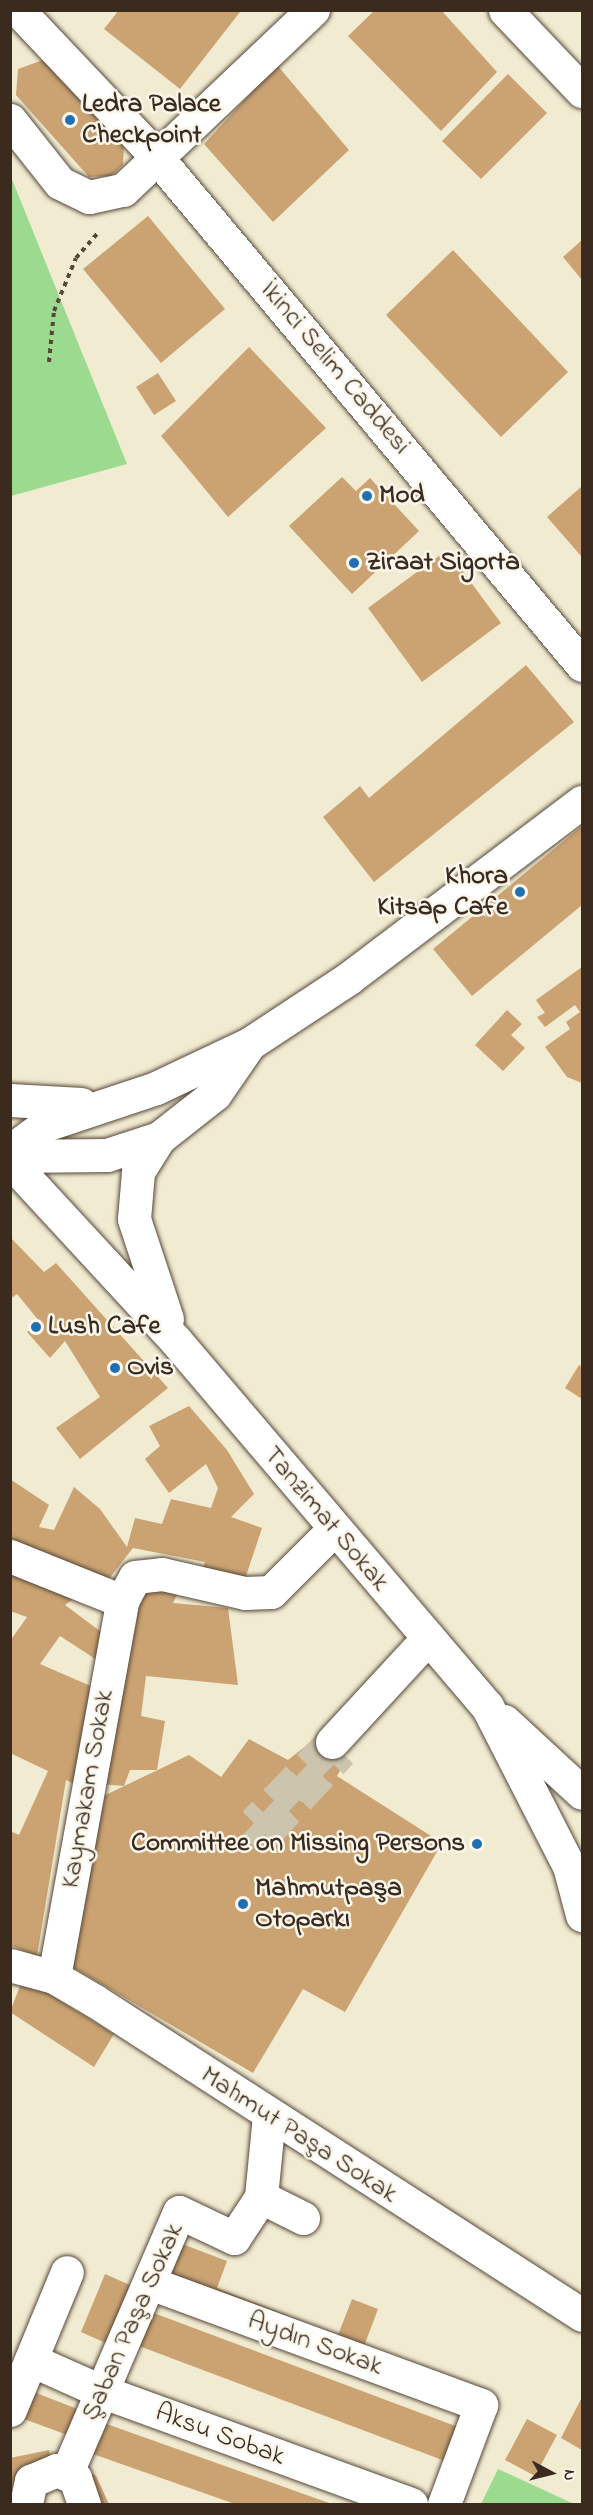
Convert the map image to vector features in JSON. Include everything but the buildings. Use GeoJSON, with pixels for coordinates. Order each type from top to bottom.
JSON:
{"type":"FeatureCollection","features":[{"type":"Feature","properties":{"kind":"street","name":"İkinci Selim Caddesi"},"geometry":{"type":"LineString","coordinates":[[18,10],[155,155],[582,665]]}},
{"type":"Feature","properties":{"kind":"street"},"geometry":{"type":"LineString","coordinates":[[10,120],[60,183],[89,197],[123,190],[155,155],[313,10]]}},
{"type":"Feature","properties":{"kind":"street"},"geometry":{"type":"LineString","coordinates":[[504,10],[582,92]]}},
{"type":"Feature","properties":{"kind":"street"},"geometry":{"type":"LineString","coordinates":[[10,1153],[45,1125],[156,1088],[249,1044],[349,978],[582,802]]}},
{"type":"Feature","properties":{"kind":"street"},"geometry":{"type":"LineString","coordinates":[[177,1341],[151,1280],[134,1219],[138,1172],[159,1138],[215,1094],[249,1044]]}},
{"type":"Feature","properties":{"kind":"street"},"geometry":{"type":"LineString","coordinates":[[10,1100],[106,1103]]}},
{"type":"Feature","properties":{"kind":"street"},"geometry":{"type":"LineString","coordinates":[[10,1153],[106,1155],[159,1138]]}},
{"type":"Feature","properties":{"kind":"street","name":"Tanzimat Sokak"},"geometry":{"type":"LineString","coordinates":[[10,1161],[177,1341],[334,1529],[487,1706],[569,1866],[582,1915]]}},
{"type":"Feature","properties":{"kind":"street"},"geometry":{"type":"LineString","coordinates":[[10,1556],[122,1601],[135,1577],[162,1574],[245,1593],[271,1592],[334,1529]]}},
{"type":"Feature","properties":{"kind":"street","name":"Kaymakam Sokak"},"geometry":{"type":"LineString","coordinates":[[54,1977],[122,1601]]}},
{"type":"Feature","properties":{"kind":"street"},"geometry":{"type":"LineString","coordinates":[[337,1747],[434,1644]]}},
{"type":"Feature","properties":{"kind":"street"},"geometry":{"type":"LineString","coordinates":[[487,1706],[582,1792]]}},
{"type":"Feature","properties":{"kind":"street","name":"Mahmut Paşa Sokak"},"geometry":{"type":"LineString","coordinates":[[10,1965],[54,1977],[582,2315]]}},
{"type":"Feature","properties":{"kind":"street","name":"Şaban Paşa Sokak"},"geometry":{"type":"LineString","coordinates":[[66,2472],[103,2392],[179,2212],[234,2238],[261,2197],[269,2116]]}},
{"type":"Feature","properties":{"kind":"street"},"geometry":{"type":"LineString","coordinates":[[261,2197],[303,2218]]}},
{"type":"Feature","properties":{"kind":"street"},"geometry":{"type":"LineString","coordinates":[[10,2410],[67,2272]]}},
{"type":"Feature","properties":{"kind":"street","name":"Aydın Sokak"},"geometry":{"type":"LineString","coordinates":[[150,2283],[480,2405],[444,2505]]}},
{"type":"Feature","properties":{"kind":"street","name":"Aksu Sobak"},"geometry":{"type":"LineString","coordinates":[[31,2360],[103,2392],[411,2505]]}},
{"type":"Feature","properties":{"kind":"street"},"geometry":{"type":"LineString","coordinates":[[21,2493],[47,2470],[66,2472],[82,2486],[84,2505]]}},
{"type":"Feature","properties":{"kind":"path"},"geometry":{"type":"LineString","coordinates":[[49,362],[54,310],[76,258],[102,228],[89,197]]}},
{"type":"Feature","properties":{"kind":"green space"},"geometry":{"type":"Polygon","coordinates":[[[11,177],[127,464],[10,496],[11,177]]]}},
{"type":"Feature","properties":{"kind":"green space"},"geometry":{"type":"Polygon","coordinates":[[[498,2469],[574,2504],[481,2504],[498,2469]]]}},
{"type":"Feature","properties":{"kind":"tunnel"},"geometry":{"type":"LineString","coordinates":[[332,1742],[254,1823],[265,1834],[341,1752]]}},
{"type":"Feature","properties":{"kind":"place","name":"Ledra Palace Checkpoint"},"geometry":{"type":"Point","coordinates":[70,120]}},
{"type":"Feature","properties":{"kind":"place","name":"Mod"},"geometry":{"type":"Point","coordinates":[367,496]}},
{"type":"Feature","properties":{"kind":"place","name":"Ziraat Sigorta"},"geometry":{"type":"Point","coordinates":[354,563]}},
{"type":"Feature","properties":{"kind":"place","name":"Khora Kitsap Cafe"},"geometry":{"type":"Point","coordinates":[520,892]}},
{"type":"Feature","properties":{"kind":"place","name":"Lush Cafe"},"geometry":{"type":"Point","coordinates":[36,1327]}},
{"type":"Feature","properties":{"kind":"place","name":"Ovis"},"geometry":{"type":"Point","coordinates":[115,1368]}},
{"type":"Feature","properties":{"kind":"place","name":"Committee on Missing Persons"},"geometry":{"type":"Point","coordinates":[477,1844]}},
{"type":"Feature","properties":{"kind":"place","name":"Mahmutpaşa Otoparkı"},"geometry":{"type":"Point","coordinates":[243,1904]}}]}
